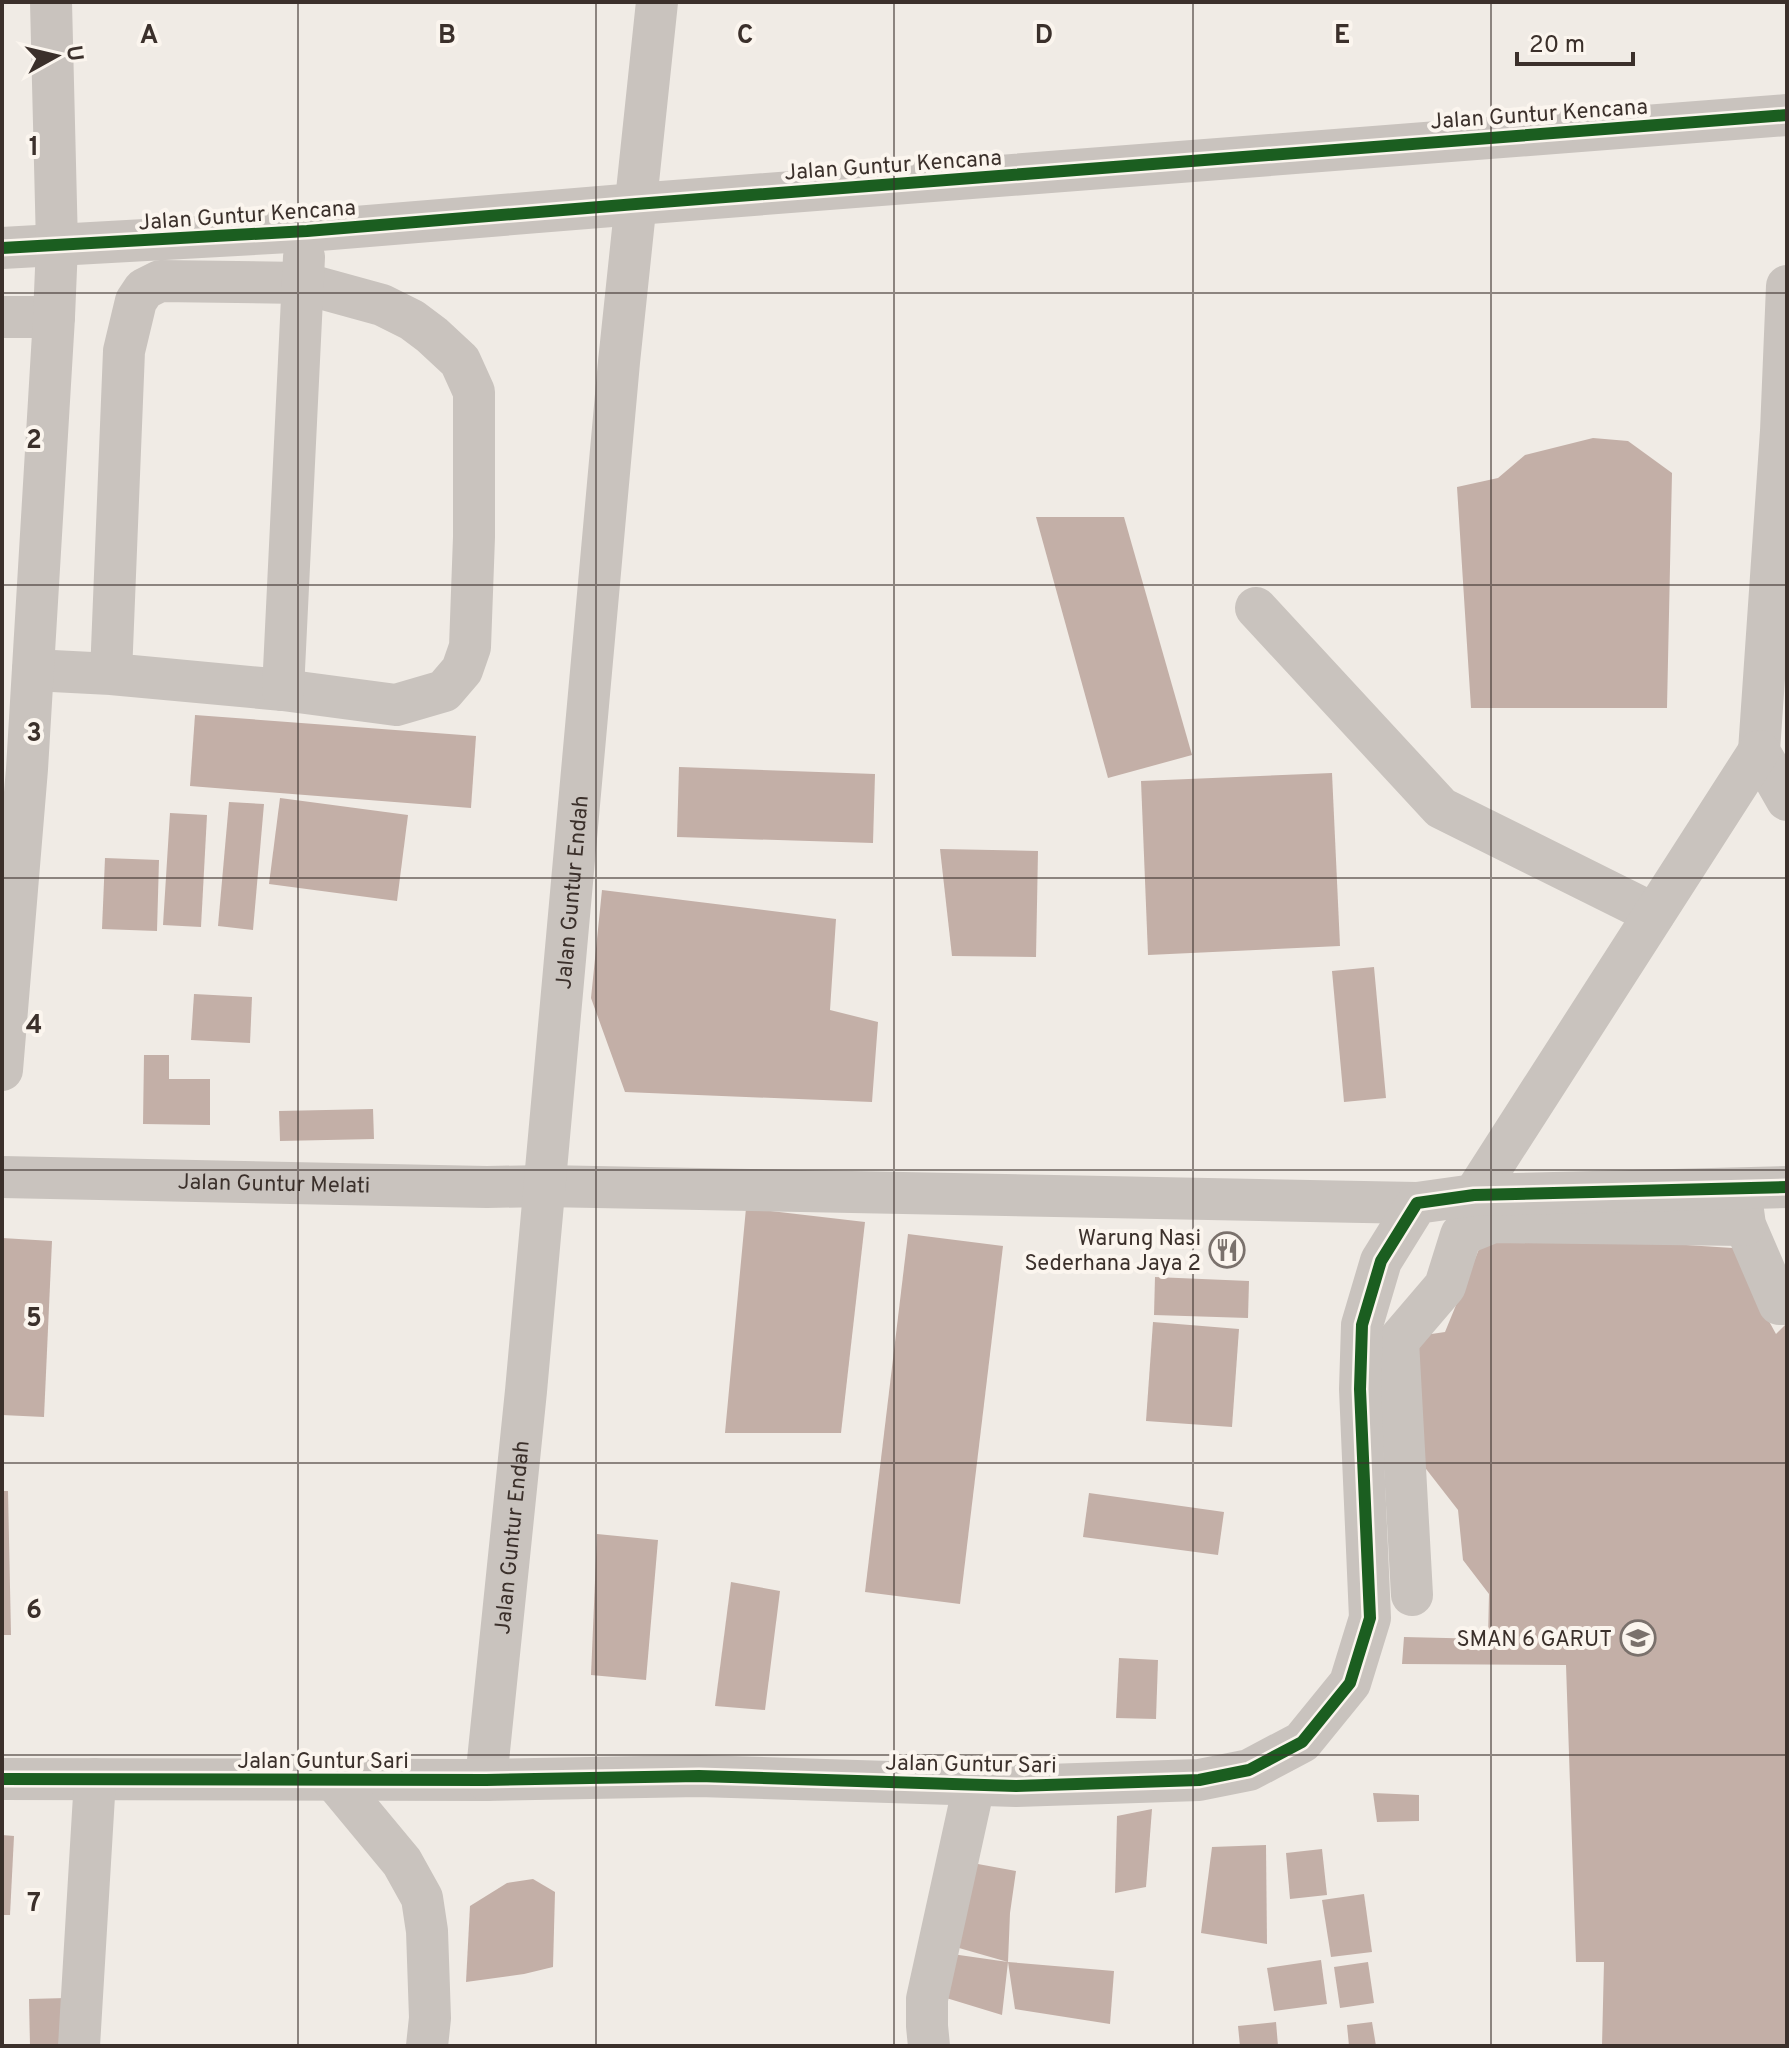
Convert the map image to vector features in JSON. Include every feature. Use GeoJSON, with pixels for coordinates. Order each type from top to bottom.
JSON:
{"type":"FeatureCollection","features":[{"type":"Feature","properties":{"kind":"street"},"geometry":{"type":"LineString","coordinates":[[2,1070],[15,768],[33,670],[54,317],[57,245],[51,2]]}},
{"type":"Feature","properties":{"kind":"street","name":"Jalan Guntur Endah"},"geometry":{"type":"LineString","coordinates":[[486,1780],[526,1391],[617,377],[657,2]]}},
{"type":"Feature","properties":{"kind":"street","name":"Jalan Guntur Kencana"},"geometry":{"type":"LineString","coordinates":[[2,248],[307,231],[1787,115]]}},
{"type":"Feature","properties":{"kind":"street"},"geometry":{"type":"LineString","coordinates":[[283,690],[307,231]]}},
{"type":"Feature","properties":{"kind":"street"},"geometry":{"type":"LineString","coordinates":[[33,670],[283,690],[396,705],[444,691],[462,670],[470,647],[474,392],[460,361],[412,320],[382,305],[302,283],[160,281],[144,289],[136,301],[124,351],[111,674]]}},
{"type":"Feature","properties":{"kind":"street"},"geometry":{"type":"LineString","coordinates":[[1474,1195],[1759,751],[1781,431],[1787,286]]}},
{"type":"Feature","properties":{"kind":"street"},"geometry":{"type":"LineString","coordinates":[[2,317],[54,317]]}},
{"type":"Feature","properties":{"kind":"street"},"geometry":{"type":"LineString","coordinates":[[1256,608],[1441,808],[1654,914]]}},
{"type":"Feature","properties":{"kind":"street"},"geometry":{"type":"LineString","coordinates":[[1759,751],[1787,800]]}},
{"type":"Feature","properties":{"kind":"street","name":"Jalan Guntur Melati"},"geometry":{"type":"LineString","coordinates":[[2,1177],[1417,1203]]}},
{"type":"Feature","properties":{"kind":"street"},"geometry":{"type":"LineString","coordinates":[[1412,1595],[1398,1341],[1445,1286],[1461,1235],[1493,1222],[1743,1206],[1787,1187]]}},
{"type":"Feature","properties":{"kind":"street"},"geometry":{"type":"LineString","coordinates":[[1417,1203],[1474,1195],[1743,1206]]}},
{"type":"Feature","properties":{"kind":"street","name":"Jalan Guntur Sari"},"geometry":{"type":"LineString","coordinates":[[2,1779],[486,1780],[699,1776],[1016,1786],[1199,1780],[1249,1770],[1302,1742],[1350,1683],[1370,1618],[1360,1389],[1362,1325],[1381,1261],[1417,1203]]}},
{"type":"Feature","properties":{"kind":"street"},"geometry":{"type":"LineString","coordinates":[[1743,1206],[1779,1304],[1787,1304]]}},
{"type":"Feature","properties":{"kind":"street"},"geometry":{"type":"LineString","coordinates":[[79,2046],[95,1779]]}},
{"type":"Feature","properties":{"kind":"street"},"geometry":{"type":"LineString","coordinates":[[334,1780],[402,1862],[422,1898],[427,1931],[430,2018],[427,2046]]}},
{"type":"Feature","properties":{"kind":"street"},"geometry":{"type":"LineString","coordinates":[[929,2046],[927,1999],[974,1785]]}},
{"type":"Feature","properties":{"kind":"building"},"geometry":{"type":"Polygon","coordinates":[[[1593,438],[1628,441],[1672,473],[1667,708],[1471,708],[1457,487],[1498,478],[1525,455],[1593,438]]]}},
{"type":"Feature","properties":{"kind":"building"},"geometry":{"type":"Polygon","coordinates":[[[1036,517],[1124,517],[1192,755],[1108,778],[1036,517]]]}},
{"type":"Feature","properties":{"kind":"building"},"geometry":{"type":"Polygon","coordinates":[[[195,715],[476,736],[471,808],[190,786],[195,715]]]}},
{"type":"Feature","properties":{"kind":"building"},"geometry":{"type":"Polygon","coordinates":[[[679,767],[875,774],[873,843],[677,837],[679,767]]]}},
{"type":"Feature","properties":{"kind":"building"},"geometry":{"type":"Polygon","coordinates":[[[1332,773],[1340,946],[1148,955],[1141,781],[1332,773]]]}},
{"type":"Feature","properties":{"kind":"building"},"geometry":{"type":"Polygon","coordinates":[[[280,798],[408,815],[397,901],[269,884],[280,798]]]}},
{"type":"Feature","properties":{"kind":"building"},"geometry":{"type":"Polygon","coordinates":[[[229,802],[264,804],[253,930],[218,926],[229,802]]]}},
{"type":"Feature","properties":{"kind":"building"},"geometry":{"type":"Polygon","coordinates":[[[170,813],[207,815],[201,927],[163,925],[170,813]]]}},
{"type":"Feature","properties":{"kind":"building"},"geometry":{"type":"Polygon","coordinates":[[[940,849],[1038,851],[1036,957],[952,956],[940,849]]]}},
{"type":"Feature","properties":{"kind":"building"},"geometry":{"type":"Polygon","coordinates":[[[105,858],[159,860],[157,931],[102,929],[105,858]]]}},
{"type":"Feature","properties":{"kind":"building"},"geometry":{"type":"Polygon","coordinates":[[[602,890],[836,919],[830,1010],[878,1022],[872,1102],[625,1092],[591,998],[602,890]]]}},
{"type":"Feature","properties":{"kind":"building"},"geometry":{"type":"Polygon","coordinates":[[[1374,967],[1386,1098],[1344,1102],[1332,971],[1374,967]]]}},
{"type":"Feature","properties":{"kind":"building"},"geometry":{"type":"Polygon","coordinates":[[[194,994],[252,997],[250,1043],[191,1040],[194,994]]]}},
{"type":"Feature","properties":{"kind":"building"},"geometry":{"type":"Polygon","coordinates":[[[144,1055],[169,1055],[169,1079],[210,1079],[210,1125],[143,1124],[144,1055]]]}},
{"type":"Feature","properties":{"kind":"building"},"geometry":{"type":"Polygon","coordinates":[[[373,1109],[374,1139],[280,1141],[279,1111],[373,1109]]]}},
{"type":"Feature","properties":{"kind":"building"},"geometry":{"type":"Polygon","coordinates":[[[746,1208],[865,1222],[841,1433],[725,1433],[746,1208]]]}},
{"type":"Feature","properties":{"kind":"building","name":"SMAN 6 GARUT"},"geometry":{"type":"Polygon","coordinates":[[[1486,1232],[1748,1249],[1765,1314],[1776,1334],[1787,1323],[1787,2046],[1602,2046],[1604,1962],[1576,1962],[1566,1665],[1402,1664],[1404,1637],[1488,1639],[1489,1594],[1463,1560],[1458,1510],[1416,1456],[1411,1337],[1445,1332],[1486,1232]]]}},
{"type":"Feature","properties":{"kind":"building"},"geometry":{"type":"Polygon","coordinates":[[[908,1234],[1003,1246],[960,1604],[865,1592],[908,1234]]]}},
{"type":"Feature","properties":{"kind":"building"},"geometry":{"type":"Polygon","coordinates":[[[2,1238],[52,1241],[44,1417],[2,1415],[2,1238]]]}},
{"type":"Feature","properties":{"kind":"building"},"geometry":{"type":"Polygon","coordinates":[[[1155,1277],[1249,1281],[1248,1318],[1154,1315],[1155,1277]]]}},
{"type":"Feature","properties":{"kind":"building"},"geometry":{"type":"Polygon","coordinates":[[[1153,1322],[1239,1329],[1232,1427],[1146,1421],[1153,1322]]]}},
{"type":"Feature","properties":{"kind":"building"},"geometry":{"type":"Polygon","coordinates":[[[2,1491],[8,1491],[11,1635],[2,1635],[2,1491]]]}},
{"type":"Feature","properties":{"kind":"building"},"geometry":{"type":"Polygon","coordinates":[[[1089,1493],[1224,1512],[1218,1555],[1083,1537],[1089,1493]]]}},
{"type":"Feature","properties":{"kind":"building"},"geometry":{"type":"Polygon","coordinates":[[[597,1534],[658,1540],[646,1680],[591,1675],[597,1534]]]}},
{"type":"Feature","properties":{"kind":"building"},"geometry":{"type":"Polygon","coordinates":[[[731,1582],[780,1591],[765,1710],[715,1706],[731,1582]]]}},
{"type":"Feature","properties":{"kind":"building"},"geometry":{"type":"Polygon","coordinates":[[[1119,1658],[1158,1660],[1156,1719],[1116,1718],[1119,1658]]]}},
{"type":"Feature","properties":{"kind":"building"},"geometry":{"type":"Polygon","coordinates":[[[1373,1793],[1419,1795],[1419,1821],[1377,1822],[1373,1793]]]}},
{"type":"Feature","properties":{"kind":"building"},"geometry":{"type":"Polygon","coordinates":[[[1152,1809],[1146,1887],[1115,1893],[1117,1816],[1152,1809]]]}},
{"type":"Feature","properties":{"kind":"building"},"geometry":{"type":"Polygon","coordinates":[[[2,1835],[14,1836],[10,1915],[2,1915],[2,1835]]]}},
{"type":"Feature","properties":{"kind":"building"},"geometry":{"type":"Polygon","coordinates":[[[1266,1845],[1267,1944],[1201,1933],[1212,1847],[1266,1845]]]}},
{"type":"Feature","properties":{"kind":"building"},"geometry":{"type":"Polygon","coordinates":[[[1322,1849],[1327,1895],[1290,1899],[1286,1853],[1322,1849]]]}},
{"type":"Feature","properties":{"kind":"building"},"geometry":{"type":"Polygon","coordinates":[[[967,1862],[1016,1871],[1008,1962],[945,1944],[967,1862]]]}},
{"type":"Feature","properties":{"kind":"building"},"geometry":{"type":"Polygon","coordinates":[[[533,1879],[555,1892],[553,1967],[466,1982],[470,1906],[507,1883],[533,1879]]]}},
{"type":"Feature","properties":{"kind":"building"},"geometry":{"type":"Polygon","coordinates":[[[1364,1894],[1372,1952],[1331,1957],[1322,1900],[1364,1894]]]}},
{"type":"Feature","properties":{"kind":"building"},"geometry":{"type":"Polygon","coordinates":[[[945,1953],[1008,1962],[1002,2015],[943,1997],[945,1953]]]}},
{"type":"Feature","properties":{"kind":"building"},"geometry":{"type":"Polygon","coordinates":[[[1321,1960],[1327,2004],[1274,2011],[1267,1968],[1321,1960]]]}},
{"type":"Feature","properties":{"kind":"building"},"geometry":{"type":"Polygon","coordinates":[[[1008,1962],[1114,1971],[1110,2024],[1015,2009],[1008,1962]]]}},
{"type":"Feature","properties":{"kind":"building"},"geometry":{"type":"Polygon","coordinates":[[[1368,1962],[1374,2003],[1340,2008],[1334,1967],[1368,1962]]]}},
{"type":"Feature","properties":{"kind":"building"},"geometry":{"type":"Polygon","coordinates":[[[66,1998],[67,2046],[30,2046],[29,1999],[66,1998]]]}},
{"type":"Feature","properties":{"kind":"building"},"geometry":{"type":"Polygon","coordinates":[[[1276,2022],[1278,2046],[1240,2046],[1238,2026],[1276,2022]]]}},
{"type":"Feature","properties":{"kind":"building"},"geometry":{"type":"Polygon","coordinates":[[[1372,2022],[1376,2046],[1349,2046],[1347,2025],[1372,2022]]]}},
{"type":"Feature","properties":{"kind":"cycle path"},"geometry":{"type":"LineString","coordinates":[[2,248],[307,231],[1787,115]]}},
{"type":"Feature","properties":{"kind":"cycle path"},"geometry":{"type":"LineString","coordinates":[[2,1779],[486,1780],[699,1776],[1016,1786],[1199,1780],[1249,1770],[1302,1742],[1350,1683],[1370,1618],[1360,1389],[1362,1325],[1381,1261],[1417,1203],[1474,1195],[1787,1187]]}},
{"type":"Feature","properties":{"kind":"place","name":"Warung Nasi Sederhana Jaya 2"},"geometry":{"type":"Point","coordinates":[1227,1250]}},
{"type":"Feature","properties":{"kind":"place","name":"SMAN 6 GARUT"},"geometry":{"type":"Point","coordinates":[1638,1638]}}]}
